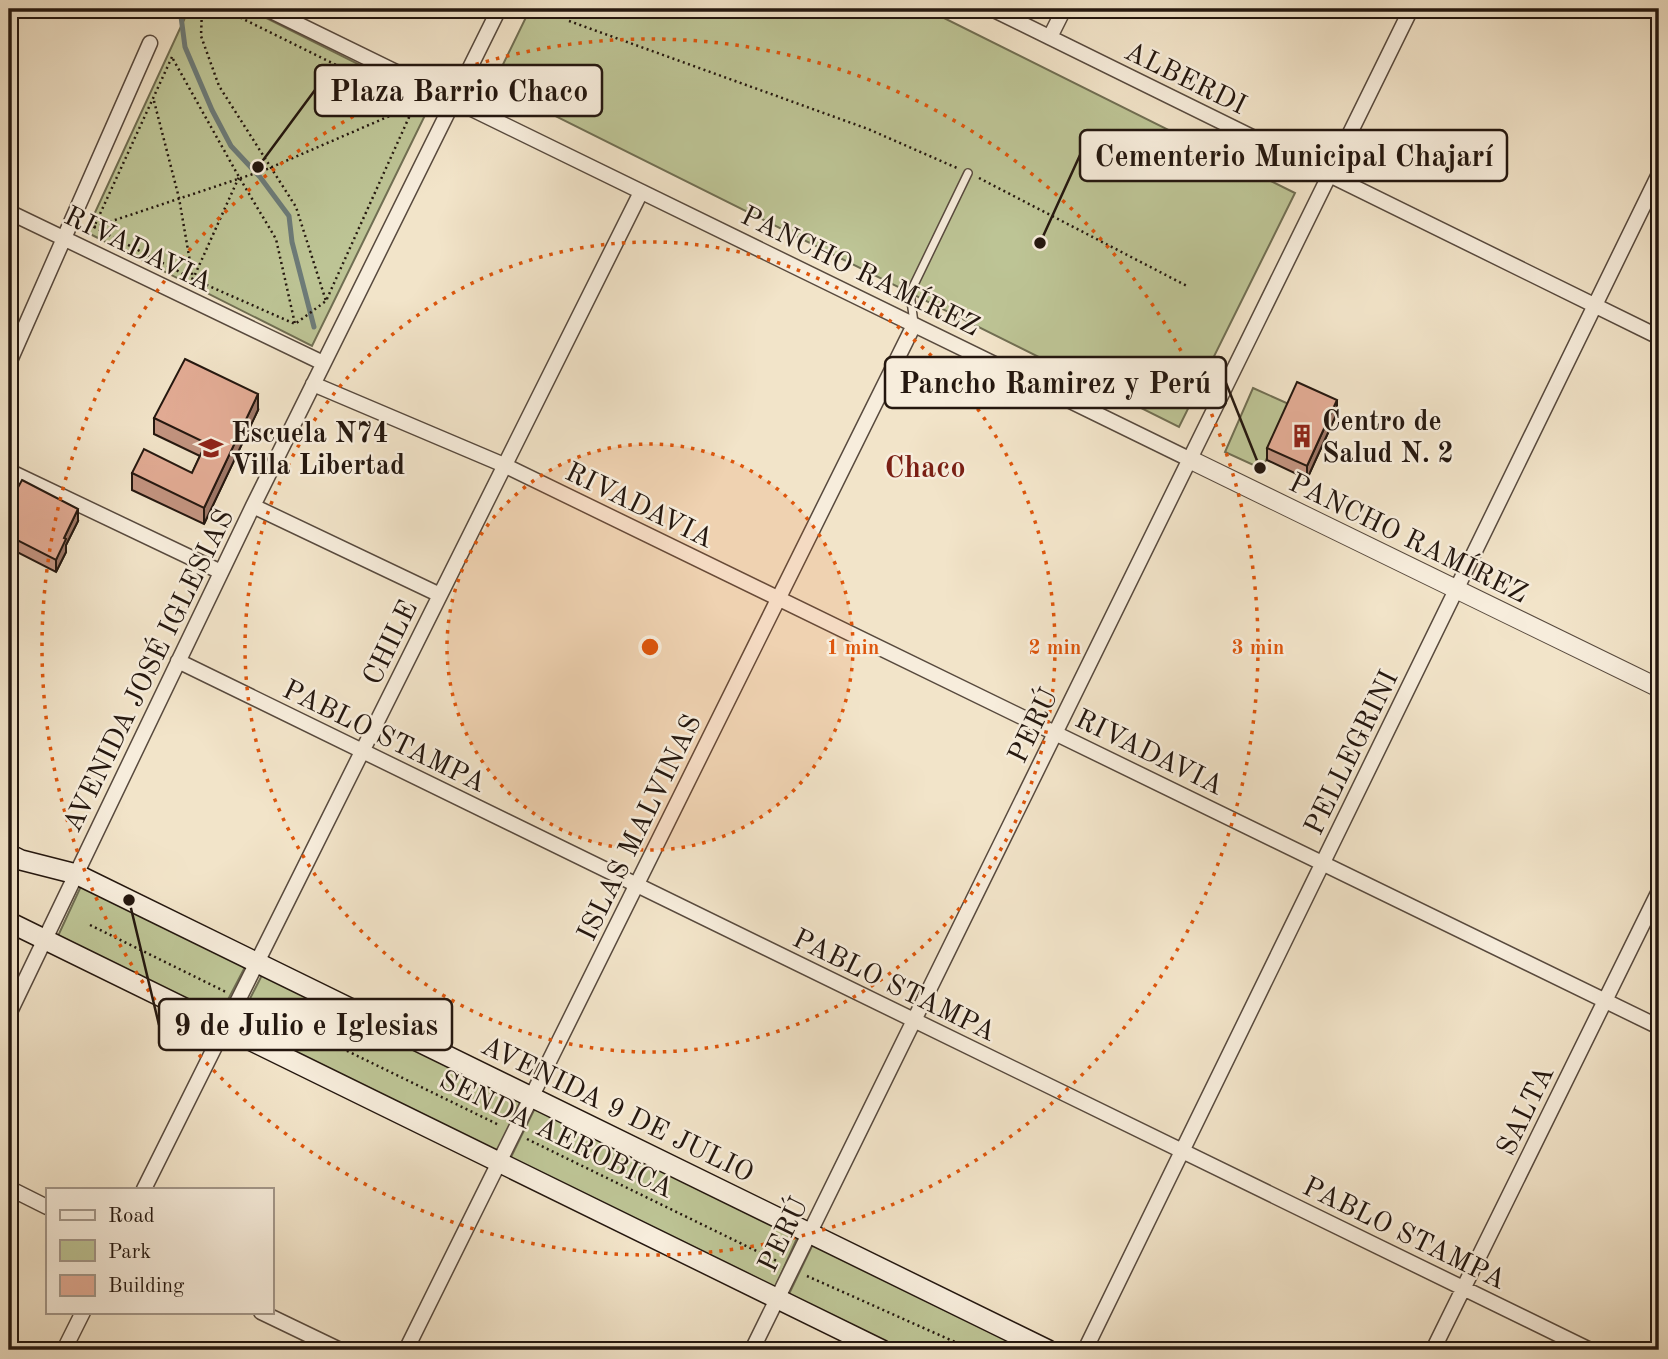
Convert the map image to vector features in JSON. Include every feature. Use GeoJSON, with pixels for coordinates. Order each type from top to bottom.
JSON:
{"type":"FeatureCollection","features":[{"type":"Feature","properties":{"kind":"main road","name":"AVENIDA 9 DE JULIO"},"geometry":{"type":"LineString","coordinates":[[9,854],[21,860],[76,874],[1048,1350]]}},
{"type":"Feature","properties":{"kind":"main road"},"geometry":{"type":"LineString","coordinates":[[9,922],[882,1350]]}},
{"type":"Feature","properties":{"kind":"street","name":"PANCHO RAMÍREZ"},"geometry":{"type":"LineString","coordinates":[[267,9],[1659,688]]}},
{"type":"Feature","properties":{"kind":"street","name":"AVENIDA JOSÉ IGLESIAS"},"geometry":{"type":"LineString","coordinates":[[9,1014],[253,506],[499,9]]}},
{"type":"Feature","properties":{"kind":"street","name":"ALBERDI"},"geometry":{"type":"LineString","coordinates":[[992,9],[1659,337]]}},
{"type":"Feature","properties":{"kind":"street"},"geometry":{"type":"LineString","coordinates":[[1050,37],[1064,9]]}},
{"type":"Feature","properties":{"kind":"street","name":"PERÚ"},"geometry":{"type":"LineString","coordinates":[[752,1350],[1411,9]]}},
{"type":"Feature","properties":{"kind":"street"},"geometry":{"type":"LineString","coordinates":[[9,363],[150,43]]}},
{"type":"Feature","properties":{"kind":"street","name":"PELLEGRINI"},"geometry":{"type":"LineString","coordinates":[[1085,1350],[1659,174]]}},
{"type":"Feature","properties":{"kind":"street","name":"CHILE"},"geometry":{"type":"LineString","coordinates":[[145,1188],[640,192]]}},
{"type":"Feature","properties":{"kind":"street","name":"RIVADAVIA"},"geometry":{"type":"LineString","coordinates":[[9,212],[323,363]]}},
{"type":"Feature","properties":{"kind":"street","name":"ISLAS MALVINAS"},"geometry":{"type":"LineString","coordinates":[[406,1350],[914,326]]}},
{"type":"Feature","properties":{"kind":"street","name":"RIVADAVIA"},"geometry":{"type":"LineString","coordinates":[[313,384],[504,465],[1659,1027]]}},
{"type":"Feature","properties":{"kind":"street"},"geometry":{"type":"LineString","coordinates":[[9,471],[221,572]]}},
{"type":"Feature","properties":{"kind":"street"},"geometry":{"type":"LineString","coordinates":[[253,506],[440,595]]}},
{"type":"Feature","properties":{"kind":"street","name":"PABLO STAMPA"},"geometry":{"type":"LineString","coordinates":[[178,661],[1590,1350]]}},
{"type":"Feature","properties":{"kind":"street","name":"SALTA"},"geometry":{"type":"LineString","coordinates":[[1433,1350],[1659,891]]}},
{"type":"Feature","properties":{"kind":"street"},"geometry":{"type":"LineString","coordinates":[[9,1188],[46,1206]]}},
{"type":"Feature","properties":{"kind":"street"},"geometry":{"type":"LineString","coordinates":[[64,1350],[82,1314]]}},
{"type":"Feature","properties":{"kind":"street"},"geometry":{"type":"LineString","coordinates":[[265,1314],[340,1350]]}},
{"type":"Feature","properties":{"kind":"lane"},"geometry":{"type":"LineString","coordinates":[[914,326],[911,293],[968,173]]}},
{"type":"Feature","properties":{"kind":"path"},"geometry":{"type":"LineString","coordinates":[[202,9],[201,36],[219,86],[296,207],[326,301]]}},
{"type":"Feature","properties":{"kind":"path"},"geometry":{"type":"LineString","coordinates":[[223,9],[415,104]]}},
{"type":"Feature","properties":{"kind":"path"},"geometry":{"type":"LineString","coordinates":[[569,21],[868,129],[968,173],[1187,286]]}},
{"type":"Feature","properties":{"kind":"path"},"geometry":{"type":"LineString","coordinates":[[94,227],[172,57],[276,239],[295,324]]}},
{"type":"Feature","properties":{"kind":"path"},"geometry":{"type":"LineString","coordinates":[[153,99],[179,198],[194,279]]}},
{"type":"Feature","properties":{"kind":"path"},"geometry":{"type":"LineString","coordinates":[[94,227],[271,168],[415,104]]}},
{"type":"Feature","properties":{"kind":"path"},"geometry":{"type":"LineString","coordinates":[[295,324],[326,301],[415,104]]}},
{"type":"Feature","properties":{"kind":"path"},"geometry":{"type":"LineString","coordinates":[[194,279],[239,177]]}},
{"type":"Feature","properties":{"kind":"path"},"geometry":{"type":"LineString","coordinates":[[94,227],[194,279],[295,324]]}},
{"type":"Feature","properties":{"kind":"path","name":"SENDA AEROBICA"},"geometry":{"type":"LineString","coordinates":[[90,925],[792,1269],[973,1350]]}},
{"type":"Feature","properties":{"kind":"green space"},"geometry":{"type":"Polygon","coordinates":[[[189,9],[248,9],[432,101],[312,346],[86,232],[189,9]]]}},
{"type":"Feature","properties":{"kind":"green space"},"geometry":{"type":"Polygon","coordinates":[[[530,9],[926,9],[1295,193],[1179,427],[493,85],[530,9]]]}},
{"type":"Feature","properties":{"kind":"green space"},"geometry":{"type":"Polygon","coordinates":[[[1253,388],[1291,405],[1262,469],[1225,452],[1253,388]]]}},
{"type":"Feature","properties":{"kind":"green space"},"geometry":{"type":"Polygon","coordinates":[[[82,884],[245,967],[219,1017],[57,938],[82,884]]]}},
{"type":"Feature","properties":{"kind":"green space"},"geometry":{"type":"Polygon","coordinates":[[[262,975],[521,1100],[497,1154],[236,1026],[262,975]]]}},
{"type":"Feature","properties":{"kind":"green space"},"geometry":{"type":"Polygon","coordinates":[[[535,1108],[798,1236],[774,1290],[510,1159],[535,1108]]]}},
{"type":"Feature","properties":{"kind":"green space"},"geometry":{"type":"Polygon","coordinates":[[[813,1244],[1032,1350],[898,1350],[788,1296],[813,1244]]]}},
{"type":"Feature","properties":{"kind":"building"},"geometry":{"type":"Polygon","coordinates":[[[185,359],[258,394],[204,508],[132,473],[144,449],[192,473],[206,443],[154,418],[185,359]]]}},
{"type":"Feature","properties":{"kind":"building","name":"Centro de Salud N. 2"},"geometry":{"type":"Polygon","coordinates":[[[1297,382],[1337,400],[1307,466],[1267,448],[1297,382]]]}},
{"type":"Feature","properties":{"kind":"building"},"geometry":{"type":"Polygon","coordinates":[[[22,480],[78,509],[56,560],[9,536],[9,504],[22,480]]]}},
{"type":"Feature","properties":{"kind":"waterway"},"geometry":{"type":"LineString","coordinates":[[180,9],[185,47],[212,110],[231,146],[260,177],[289,216],[292,242],[314,327]]}},
{"type":"Feature","properties":{"kind":"place","name":"Plaza Barrio Chaco"},"geometry":{"type":"Point","coordinates":[258,167]}},
{"type":"Feature","properties":{"kind":"place","name":"Cementerio Municipal Chajarí"},"geometry":{"type":"Point","coordinates":[1040,243]}},
{"type":"Feature","properties":{"kind":"place","name":"Centro de Salud N. 2"},"geometry":{"type":"Point","coordinates":[1302,436]}},
{"type":"Feature","properties":{"kind":"place","name":"Escuela N74 Villa Libertad"},"geometry":{"type":"Point","coordinates":[211,448]}},
{"type":"Feature","properties":{"kind":"place","name":"Pancho Ramirez y Perú"},"geometry":{"type":"Point","coordinates":[1260,468]}},
{"type":"Feature","properties":{"kind":"place","name":"9 de Julio e Iglesias"},"geometry":{"type":"Point","coordinates":[129,900]}},
{"type":"Feature","properties":{"kind":"district","name":"Chaco"},"geometry":{"type":"Point","coordinates":[925,467]}}]}
